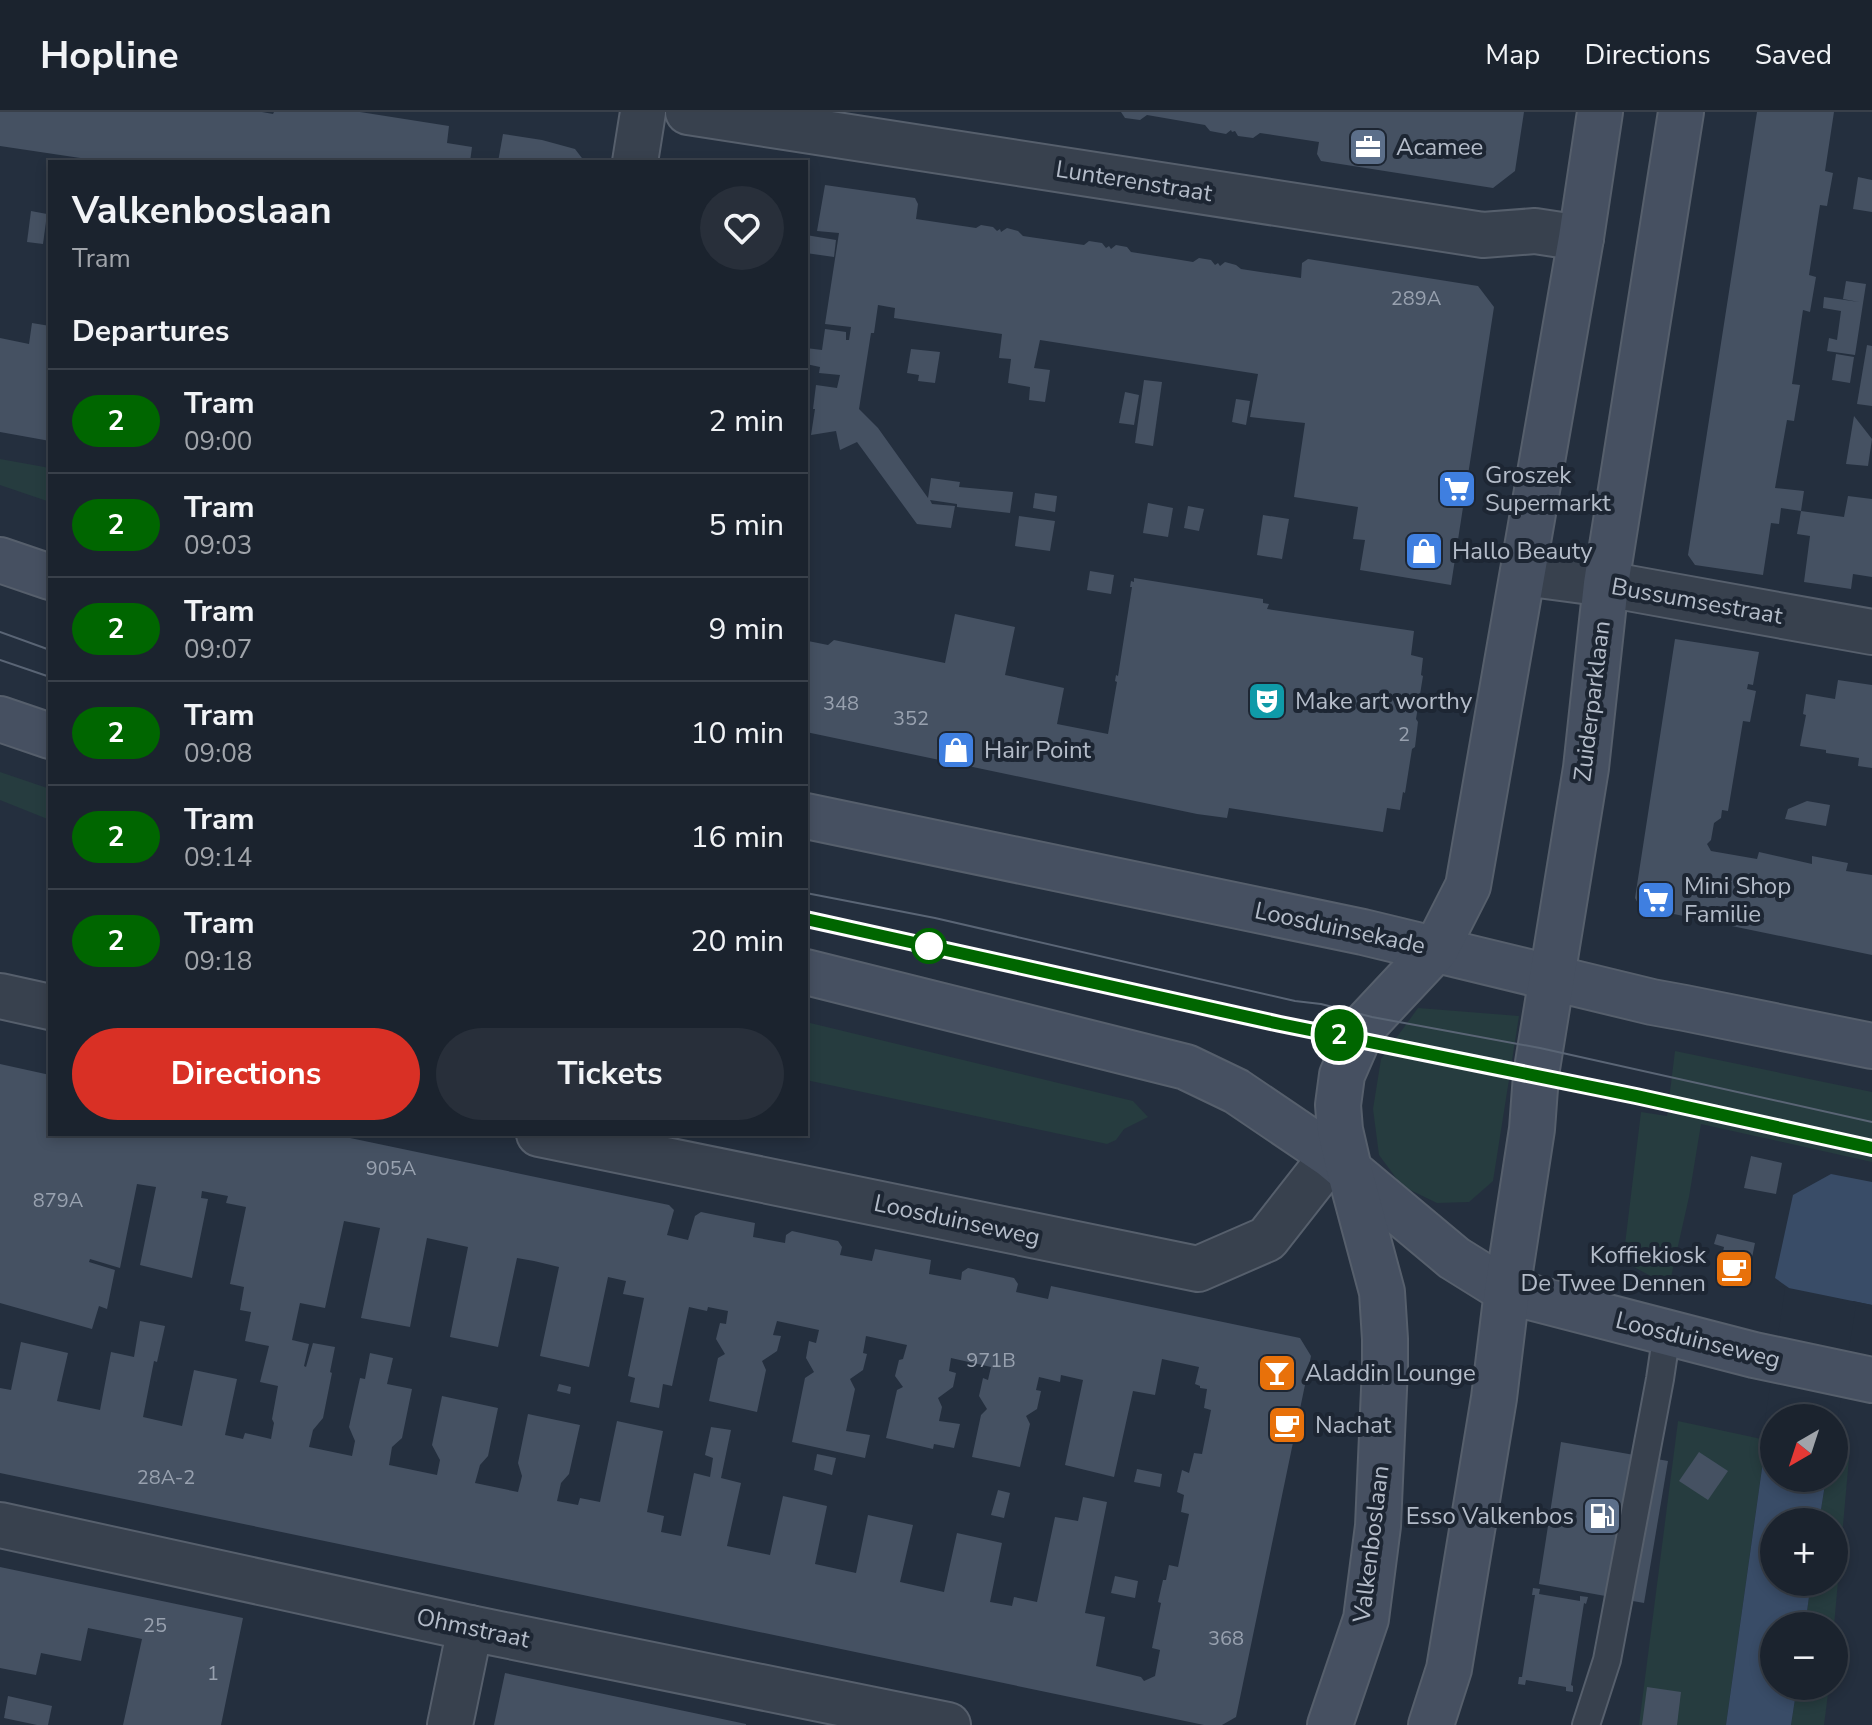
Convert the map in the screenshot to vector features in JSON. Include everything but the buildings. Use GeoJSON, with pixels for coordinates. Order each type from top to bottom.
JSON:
{"type":"FeatureCollection","features":[{"type":"Feature","properties":{"kind":"main road"},"geometry":{"type":"LineString","coordinates":[[1340,1163],[1338,1105],[1342,1075],[1351,1051],[1363,1027],[1436,949],[1468,886],[1581,238],[1600,112]]}},
{"type":"Feature","properties":{"kind":"main road","name":"Zuiderparklaan"},"geometry":{"type":"LineString","coordinates":[[1507,1291],[1532,1129],[1536,1075],[1586,768],[1606,584],[1681,112]]}},
{"type":"Feature","properties":{"kind":"main road"},"geometry":{"type":"LineString","coordinates":[[0,560],[48,576]]}},
{"type":"Feature","properties":{"kind":"main road"},"geometry":{"type":"LineString","coordinates":[[0,719],[48,735]]}},
{"type":"Feature","properties":{"kind":"main road","name":"Loosduinsekade"},"geometry":{"type":"LineString","coordinates":[[808,816],[1436,949],[1652,1002],[1872,1046]]}},
{"type":"Feature","properties":{"kind":"main road","name":"Loosduinseweg"},"geometry":{"type":"LineString","coordinates":[[808,972],[1186,1067],[1236,1091],[1340,1163],[1454,1258],[1507,1291],[1754,1355],[1869,1379]]}},
{"type":"Feature","properties":{"kind":"main road","name":"Valkenboslaan"},"geometry":{"type":"LineString","coordinates":[[1330,1725],[1366,1619],[1378,1526],[1385,1339],[1382,1292],[1340,1163]]}},
{"type":"Feature","properties":{"kind":"main road"},"geometry":{"type":"LineString","coordinates":[[1431,1725],[1449,1669],[1494,1398],[1507,1291]]}},
{"type":"Feature","properties":{"kind":"street"},"geometry":{"type":"LineString","coordinates":[[635,160],[643,112]]}},
{"type":"Feature","properties":{"kind":"street","name":"Lunterenstraat"},"geometry":{"type":"LineString","coordinates":[[688,112],[1483,235],[1535,231],[1581,238]]}},
{"type":"Feature","properties":{"kind":"street","name":"Bussumsestraat"},"geometry":{"type":"LineString","coordinates":[[1523,573],[1606,584],[1872,632]]}},
{"type":"Feature","properties":{"kind":"street"},"geometry":{"type":"LineString","coordinates":[[0,996],[48,1007]]}},
{"type":"Feature","properties":{"kind":"street","name":"Loosduinseweg"},"geometry":{"type":"LineString","coordinates":[[549,1136],[1198,1269],[1267,1239],[1340,1163]]}},
{"type":"Feature","properties":{"kind":"street","name":"Ohmstraat"},"geometry":{"type":"LineString","coordinates":[[0,1525],[470,1628],[948,1725]]}},
{"type":"Feature","properties":{"kind":"street"},"geometry":{"type":"LineString","coordinates":[[450,1725],[470,1628]]}},
{"type":"Feature","properties":{"kind":"lane"},"geometry":{"type":"LineString","coordinates":[[1586,1725],[1607,1660],[1667,1332]]}},
{"type":"Feature","properties":{"kind":"green space"},"geometry":{"type":"Polygon","coordinates":[[[0,459],[48,468],[48,501],[0,485],[0,459]]]}},
{"type":"Feature","properties":{"kind":"green space"},"geometry":{"type":"Polygon","coordinates":[[[0,772],[48,788],[48,819],[0,800],[0,772]]]}},
{"type":"Feature","properties":{"kind":"green space"},"geometry":{"type":"Polygon","coordinates":[[[1418,1008],[1519,1016],[1493,1181],[1469,1202],[1437,1203],[1402,1186],[1379,1155],[1373,1109],[1381,1059],[1418,1008]]]}},
{"type":"Feature","properties":{"kind":"green space"},"geometry":{"type":"Polygon","coordinates":[[[808,1022],[1133,1101],[1148,1117],[1124,1129],[1116,1140],[1107,1144],[808,1080],[808,1022]]]}},
{"type":"Feature","properties":{"kind":"green space"},"geometry":{"type":"Polygon","coordinates":[[[1675,1051],[1872,1092],[1872,1162],[1701,1124],[1669,1286],[1623,1261],[1641,1112],[1667,1116],[1675,1051]]]}},
{"type":"Feature","properties":{"kind":"green space"},"geometry":{"type":"Polygon","coordinates":[[[1678,1421],[1760,1439],[1760,1483],[1726,1725],[1639,1725],[1678,1421]]]}},
{"type":"Feature","properties":{"kind":"green space"},"geometry":{"type":"Polygon","coordinates":[[[1824,1492],[1846,1492],[1845,1508],[1821,1508],[1824,1492]]]}},
{"type":"Feature","properties":{"kind":"green space"},"geometry":{"type":"Polygon","coordinates":[[[1809,1596],[1837,1596],[1835,1612],[1807,1612],[1809,1596]]]}},
{"type":"Feature","properties":{"kind":"green space"},"geometry":{"type":"Polygon","coordinates":[[[1795,1700],[1827,1700],[1824,1725],[1791,1725],[1795,1700]]]}},
{"type":"Feature","properties":{"kind":"water"},"geometry":{"type":"Polygon","coordinates":[[[1831,1174],[1872,1182],[1872,1305],[1853,1301],[1836,1404],[1771,1404],[1789,1288],[1775,1278],[1793,1195],[1831,1174]]]}},
{"type":"Feature","properties":{"kind":"water"},"geometry":{"type":"Polygon","coordinates":[[[1760,1483],[1760,1492],[1824,1492],[1821,1508],[1760,1508],[1760,1596],[1809,1596],[1807,1612],[1760,1612],[1760,1700],[1795,1700],[1791,1725],[1726,1725],[1760,1483]]]}},
{"type":"Feature","properties":{"kind":"pier"},"geometry":{"type":"Polygon","coordinates":[[[1779,1286],[1872,1305],[1872,1309],[1856,1305],[1840,1404],[1767,1404],[1785,1289],[1779,1286]]]}},
{"type":"Feature","properties":{"kind":"tram line"},"geometry":{"type":"LineString","coordinates":[[0,632],[48,649]]}},
{"type":"Feature","properties":{"kind":"tram line"},"geometry":{"type":"LineString","coordinates":[[0,660],[48,676]]}},
{"type":"Feature","properties":{"kind":"tram line"},"geometry":{"type":"LineString","coordinates":[[808,893],[935,918],[1295,1001],[1540,1048],[1872,1122]]}},
{"type":"Feature","properties":{"kind":"tram line"},"geometry":{"type":"LineString","coordinates":[[808,919],[1280,1024],[1636,1096],[1872,1148]]}},
{"type":"Feature","properties":{"kind":"tram line","name":"2"},"geometry":{"type":"LineString","coordinates":[[808,919],[1280,1024],[1636,1096],[1872,1148]]}},
{"type":"Feature","properties":{"kind":"place","name":"Acamee"},"geometry":{"type":"Point","coordinates":[1368,147]}},
{"type":"Feature","properties":{"kind":"place","name":"Groszek Supermarkt"},"geometry":{"type":"Point","coordinates":[1457,489]}},
{"type":"Feature","properties":{"kind":"place","name":"Hallo Beauty"},"geometry":{"type":"Point","coordinates":[1424,551]}},
{"type":"Feature","properties":{"kind":"place","name":"Make art worthy"},"geometry":{"type":"Point","coordinates":[1267,701]}},
{"type":"Feature","properties":{"kind":"place","name":"Hair Point"},"geometry":{"type":"Point","coordinates":[956,750]}},
{"type":"Feature","properties":{"kind":"place","name":"Mini Shop Familie"},"geometry":{"type":"Point","coordinates":[1656,900]}},
{"type":"Feature","properties":{"kind":"place","name":"Koffiekiosk De Twee Dennen"},"geometry":{"type":"Point","coordinates":[1734,1269]}},
{"type":"Feature","properties":{"kind":"place","name":"Aladdin Lounge"},"geometry":{"type":"Point","coordinates":[1277,1373]}},
{"type":"Feature","properties":{"kind":"place","name":"Nachat"},"geometry":{"type":"Point","coordinates":[1287,1425]}},
{"type":"Feature","properties":{"kind":"place","name":"Esso Valkenbos"},"geometry":{"type":"Point","coordinates":[1602,1516]}}]}
